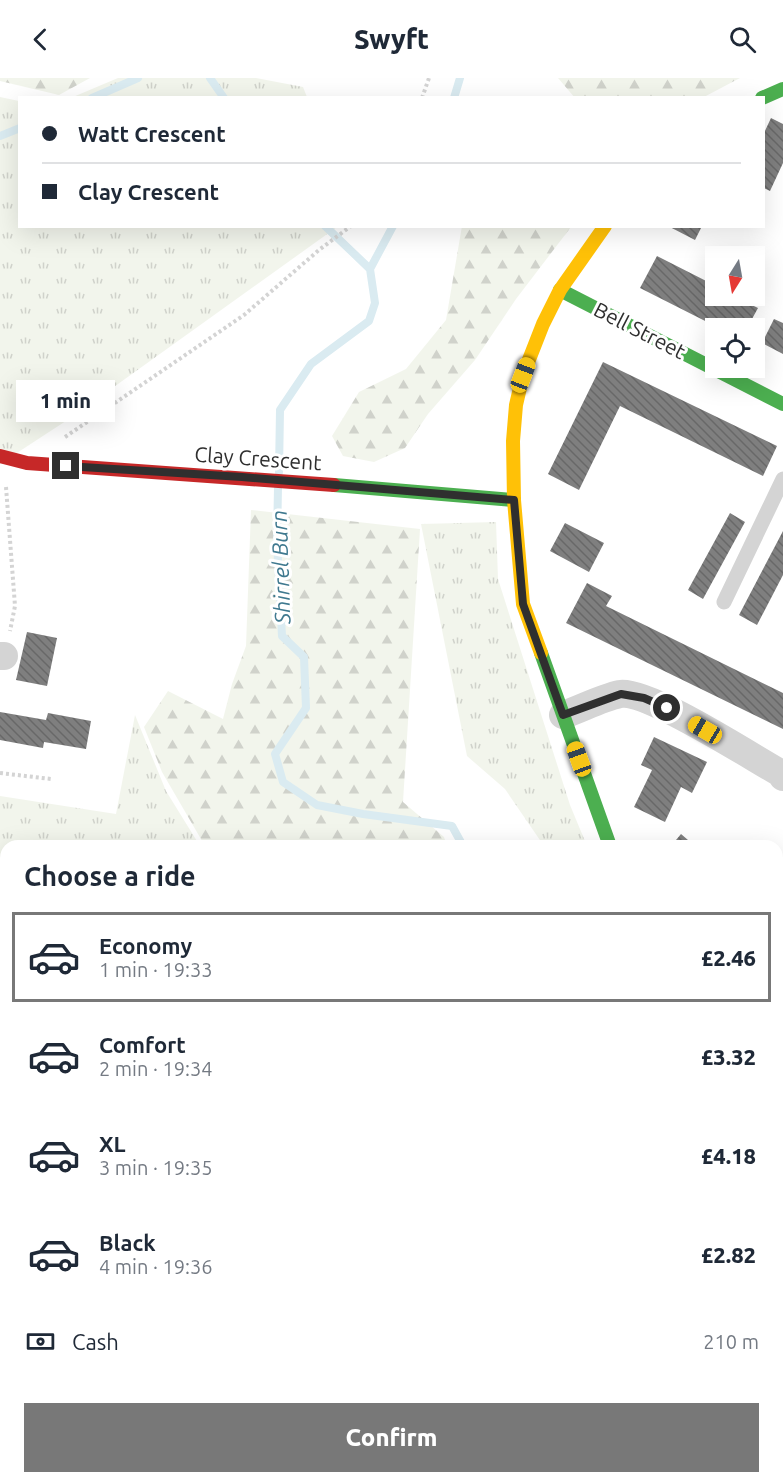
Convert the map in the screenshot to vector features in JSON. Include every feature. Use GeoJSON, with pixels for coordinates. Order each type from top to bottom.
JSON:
{"type":"FeatureCollection","features":[{"type":"Feature","properties":{"kind":"street"},"geometry":{"type":"LineString","coordinates":[[765,97],[783,89]]}},
{"type":"Feature","properties":{"kind":"street"},"geometry":{"type":"LineString","coordinates":[[604,228],[560,290],[543,324],[527,365],[516,405],[513,441],[514,500],[523,604],[608,840]]}},
{"type":"Feature","properties":{"kind":"street","name":"Bell Street"},"geometry":{"type":"LineString","coordinates":[[560,290],[783,404]]}},
{"type":"Feature","properties":{"kind":"street","name":"Clay Crescent"},"geometry":{"type":"LineString","coordinates":[[2,456],[27,463],[242,477],[514,500]]}},
{"type":"Feature","properties":{"kind":"street"},"geometry":{"type":"LineString","coordinates":[[563,715],[621,694],[644,698],[782,774],[783,777]]}},
{"type":"Feature","properties":{"kind":"lane"},"geometry":{"type":"LineString","coordinates":[[724,602],[783,479]]}},
{"type":"Feature","properties":{"kind":"path"},"geometry":{"type":"LineString","coordinates":[[423,96],[429,78]]}},
{"type":"Feature","properties":{"kind":"path"},"geometry":{"type":"LineString","coordinates":[[27,463],[244,315],[319,250],[348,228]]}},
{"type":"Feature","properties":{"kind":"path"},"geometry":{"type":"LineString","coordinates":[[2,456],[15,606],[2,656]]}},
{"type":"Feature","properties":{"kind":"path"},"geometry":{"type":"LineString","coordinates":[[0,773],[51,779]]}},
{"type":"Feature","properties":{"kind":"green space"},"geometry":{"type":"Polygon","coordinates":[[[0,78],[90,78],[59,95],[0,81],[0,78]]]}},
{"type":"Feature","properties":{"kind":"green space"},"geometry":{"type":"Polygon","coordinates":[[[118,78],[256,78],[303,87],[307,96],[75,96],[118,78]]]}},
{"type":"Feature","properties":{"kind":"green space"},"geometry":{"type":"Polygon","coordinates":[[[558,78],[740,78],[706,96],[573,96],[558,78]]]}},
{"type":"Feature","properties":{"kind":"green space"},"geometry":{"type":"Polygon","coordinates":[[[0,97],[18,101],[18,228],[336,228],[72,417],[0,464],[0,97]]]}},
{"type":"Feature","properties":{"kind":"green space"},"geometry":{"type":"Polygon","coordinates":[[[462,228],[570,228],[516,299],[475,360],[428,414],[405,448],[374,462],[343,456],[332,436],[359,392],[406,369],[446,320],[462,228]]]}},
{"type":"Feature","properties":{"kind":"green space"},"geometry":{"type":"Polygon","coordinates":[[[251,510],[420,529],[403,802],[445,840],[202,840],[162,772],[144,727],[168,691],[223,719],[232,684],[246,646],[251,510]]]}},
{"type":"Feature","properties":{"kind":"green space"},"geometry":{"type":"Polygon","coordinates":[[[496,522],[498,579],[570,805],[585,840],[540,840],[505,789],[467,756],[421,524],[496,522]]]}},
{"type":"Feature","properties":{"kind":"green space"},"geometry":{"type":"Polygon","coordinates":[[[135,715],[166,791],[196,840],[0,840],[0,796],[116,814],[135,715]]]}},
{"type":"Feature","properties":{"kind":"building"},"geometry":{"type":"Polygon","coordinates":[[[771,118],[783,124],[783,163],[770,191],[765,188],[765,131],[771,118]]]}},
{"type":"Feature","properties":{"kind":"building"},"geometry":{"type":"Polygon","coordinates":[[[672,228],[701,228],[695,240],[672,228]]]}},
{"type":"Feature","properties":{"kind":"building"},"geometry":{"type":"Polygon","coordinates":[[[657,256],[705,280],[705,306],[754,306],[758,308],[752,318],[705,318],[705,321],[640,288],[657,256]]]}},
{"type":"Feature","properties":{"kind":"building"},"geometry":{"type":"Polygon","coordinates":[[[774,319],[783,323],[783,354],[765,345],[765,337],[774,319]]]}},
{"type":"Feature","properties":{"kind":"building"},"geometry":{"type":"Polygon","coordinates":[[[603,362],[777,446],[763,476],[620,406],[579,490],[548,474],[603,362]]]}},
{"type":"Feature","properties":{"kind":"building"},"geometry":{"type":"Polygon","coordinates":[[[730,513],[745,522],[703,599],[688,590],[730,513]]]}},
{"type":"Feature","properties":{"kind":"building"},"geometry":{"type":"Polygon","coordinates":[[[565,523],[604,543],[589,572],[550,551],[565,523]]]}},
{"type":"Feature","properties":{"kind":"building"},"geometry":{"type":"Polygon","coordinates":[[[783,531],[783,575],[757,625],[739,615],[783,531]]]}},
{"type":"Feature","properties":{"kind":"building"},"geometry":{"type":"Polygon","coordinates":[[[587,583],[612,596],[606,606],[783,693],[783,729],[566,623],[587,583]]]}},
{"type":"Feature","properties":{"kind":"building"},"geometry":{"type":"Polygon","coordinates":[[[27,632],[57,638],[47,686],[16,680],[27,632]]]}},
{"type":"Feature","properties":{"kind":"building"},"geometry":{"type":"Polygon","coordinates":[[[0,712],[46,720],[48,713],[91,721],[86,749],[44,742],[43,748],[0,740],[0,712]]]}},
{"type":"Feature","properties":{"kind":"building"},"geometry":{"type":"Polygon","coordinates":[[[654,737],[707,762],[692,793],[681,787],[665,822],[634,807],[652,770],[641,765],[654,737]]]}},
{"type":"Feature","properties":{"kind":"building"},"geometry":{"type":"Polygon","coordinates":[[[681,834],[688,840],[676,840],[681,834]]]}},
{"type":"Feature","properties":{"kind":"waterway","name":"Shirrel Burn"},"geometry":{"type":"LineString","coordinates":[[97,96],[138,78]]}},
{"type":"Feature","properties":{"kind":"waterway","name":"Shirrel Burn"},"geometry":{"type":"LineString","coordinates":[[210,78],[223,96]]}},
{"type":"Feature","properties":{"kind":"waterway"},"geometry":{"type":"LineString","coordinates":[[455,96],[460,78]]}},
{"type":"Feature","properties":{"kind":"waterway","name":"Shirrel Burn"},"geometry":{"type":"LineString","coordinates":[[0,136],[18,129]]}},
{"type":"Feature","properties":{"kind":"waterway","name":"Shirrel Burn"},"geometry":{"type":"LineString","coordinates":[[279,472],[280,410],[311,364],[369,321],[375,303],[370,269],[327,228]]}},
{"type":"Feature","properties":{"kind":"waterway"},"geometry":{"type":"LineString","coordinates":[[370,269],[392,228]]}},
{"type":"Feature","properties":{"kind":"waterway","name":"Shirrel Burn"},"geometry":{"type":"LineString","coordinates":[[278,487],[277,541],[282,636],[304,657],[306,708],[275,754],[283,782],[317,805],[363,814],[452,826],[460,840]]}},
{"type":"Feature","properties":{"kind":"traffic: fast"},"geometry":{"type":"LineString","coordinates":[[765,97],[783,89]]}},
{"type":"Feature","properties":{"kind":"traffic: fast"},"geometry":{"type":"LineString","coordinates":[[560,290],[783,404]]}},
{"type":"Feature","properties":{"kind":"traffic: fast"},"geometry":{"type":"LineString","coordinates":[[334,485],[514,500]]}},
{"type":"Feature","properties":{"kind":"traffic: fast"},"geometry":{"type":"LineString","coordinates":[[541,653],[608,840]]}},
{"type":"Feature","properties":{"kind":"traffic: slow"},"geometry":{"type":"LineString","coordinates":[[541,653],[523,604],[514,500],[513,441],[516,405],[523,375],[543,324],[560,290],[604,228]]}},
{"type":"Feature","properties":{"kind":"traffic: jam"},"geometry":{"type":"LineString","coordinates":[[0,456],[27,463],[334,485]]}},
{"type":"Feature","properties":{"kind":"route"},"geometry":{"type":"LineString","coordinates":[[66,466],[242,477],[514,500],[523,604],[563,715],[621,694],[644,698],[667,708]]}}]}
